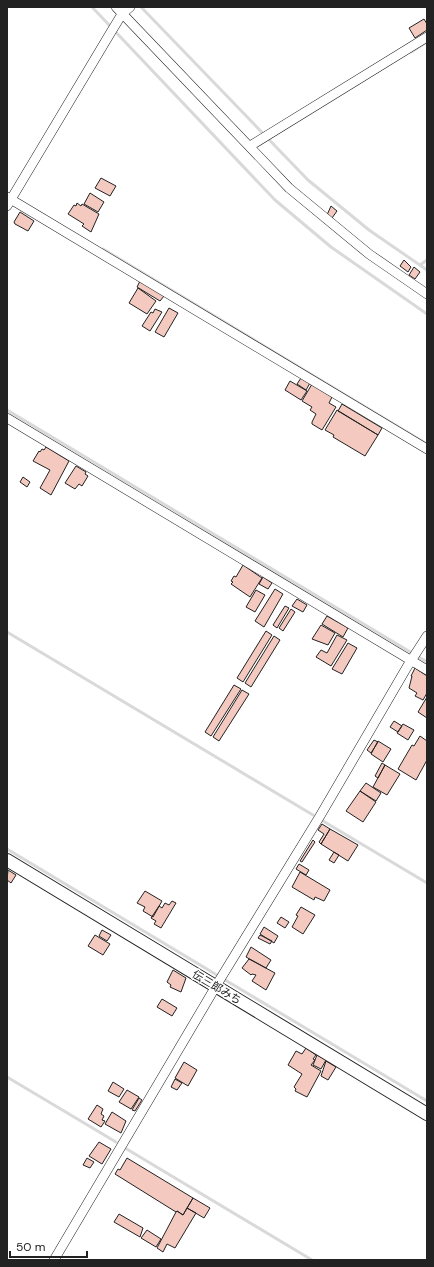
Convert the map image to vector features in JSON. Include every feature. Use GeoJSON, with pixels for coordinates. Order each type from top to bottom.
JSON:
{"type":"FeatureCollection","features":[{"type":"Feature","properties":{"kind":"street"},"geometry":{"type":"LineString","coordinates":[[119,10],[130,7]]}},
{"type":"Feature","properties":{"kind":"street"},"geometry":{"type":"LineString","coordinates":[[119,10],[113,28],[11,199],[427,449]]}},
{"type":"Feature","properties":{"kind":"street"},"geometry":{"type":"LineString","coordinates":[[119,10],[289,188],[369,254],[427,294]]}},
{"type":"Feature","properties":{"kind":"street"},"geometry":{"type":"LineString","coordinates":[[250,146],[427,37]]}},
{"type":"Feature","properties":{"kind":"street"},"geometry":{"type":"LineString","coordinates":[[7,418],[414,657],[427,670]]}},
{"type":"Feature","properties":{"kind":"street"},"geometry":{"type":"LineString","coordinates":[[54,1260],[219,980],[320,816],[427,636]]}},
{"type":"Feature","properties":{"kind":"street","name":"伝三郎みち"},"geometry":{"type":"LineString","coordinates":[[7,860],[219,980],[427,1114]]}},
{"type":"Feature","properties":{"kind":"building"},"geometry":{"type":"Polygon","coordinates":[[[424,19],[427,24],[427,30],[415,38],[409,28],[424,19]]]}},
{"type":"Feature","properties":{"kind":"building"},"geometry":{"type":"Polygon","coordinates":[[[101,178],[116,186],[110,196],[95,188],[101,178]]]}},
{"type":"Feature","properties":{"kind":"building"},"geometry":{"type":"Polygon","coordinates":[[[90,193],[104,202],[98,212],[84,204],[90,193]]]}},
{"type":"Feature","properties":{"kind":"building"},"geometry":{"type":"Polygon","coordinates":[[[77,203],[81,206],[82,204],[99,214],[91,232],[82,226],[84,224],[68,214],[77,203]]]}},
{"type":"Feature","properties":{"kind":"building"},"geometry":{"type":"Polygon","coordinates":[[[331,206],[337,211],[332,218],[327,215],[331,206]]]}},
{"type":"Feature","properties":{"kind":"building"},"geometry":{"type":"Polygon","coordinates":[[[20,212],[34,221],[28,231],[14,222],[20,212]]]}},
{"type":"Feature","properties":{"kind":"building"},"geometry":{"type":"Polygon","coordinates":[[[404,260],[411,267],[408,272],[400,266],[404,260]]]}},
{"type":"Feature","properties":{"kind":"building"},"geometry":{"type":"Polygon","coordinates":[[[414,267],[420,272],[415,279],[409,275],[414,267]]]}},
{"type":"Feature","properties":{"kind":"building"},"geometry":{"type":"Polygon","coordinates":[[[140,281],[164,296],[160,301],[137,287],[140,281]]]}},
{"type":"Feature","properties":{"kind":"building"},"geometry":{"type":"Polygon","coordinates":[[[138,288],[156,301],[147,314],[129,303],[138,288]]]}},
{"type":"Feature","properties":{"kind":"building"},"geometry":{"type":"Polygon","coordinates":[[[169,308],[178,313],[164,337],[155,332],[169,308]]]}},
{"type":"Feature","properties":{"kind":"building"},"geometry":{"type":"Polygon","coordinates":[[[155,309],[162,312],[150,331],[142,326],[151,312],[153,313],[155,309]]]}},
{"type":"Feature","properties":{"kind":"building"},"geometry":{"type":"Polygon","coordinates":[[[301,378],[310,383],[306,390],[297,384],[301,378]]]}},
{"type":"Feature","properties":{"kind":"building"},"geometry":{"type":"Polygon","coordinates":[[[290,381],[307,391],[301,400],[285,390],[290,381]]]}},
{"type":"Feature","properties":{"kind":"building"},"geometry":{"type":"Polygon","coordinates":[[[312,384],[332,397],[329,403],[336,407],[322,430],[312,424],[316,414],[310,410],[312,407],[302,401],[312,384]]]}},
{"type":"Feature","properties":{"kind":"building"},"geometry":{"type":"Polygon","coordinates":[[[342,404],[382,428],[378,435],[338,411],[342,404]]]}},
{"type":"Feature","properties":{"kind":"building"},"geometry":{"type":"Polygon","coordinates":[[[337,410],[378,435],[365,456],[333,437],[334,435],[325,430],[337,410]]]}},
{"type":"Feature","properties":{"kind":"building"},"geometry":{"type":"Polygon","coordinates":[[[46,447],[69,461],[51,495],[40,488],[50,470],[33,461],[39,451],[40,452],[42,449],[44,450],[46,447]]]}},
{"type":"Feature","properties":{"kind":"building"},"geometry":{"type":"Polygon","coordinates":[[[76,466],[86,472],[85,474],[88,476],[82,486],[79,484],[75,489],[65,483],[76,466]]]}},
{"type":"Feature","properties":{"kind":"building"},"geometry":{"type":"Polygon","coordinates":[[[23,477],[30,482],[27,487],[20,482],[23,477]]]}},
{"type":"Feature","properties":{"kind":"building"},"geometry":{"type":"Polygon","coordinates":[[[243,565],[262,578],[250,597],[231,584],[234,576],[236,577],[243,565]]]}},
{"type":"Feature","properties":{"kind":"building"},"geometry":{"type":"Polygon","coordinates":[[[263,577],[272,583],[268,589],[259,584],[263,577]]]}},
{"type":"Feature","properties":{"kind":"building"},"geometry":{"type":"Polygon","coordinates":[[[275,589],[283,594],[264,627],[255,621],[275,589]]]}},
{"type":"Feature","properties":{"kind":"building"},"geometry":{"type":"Polygon","coordinates":[[[256,590],[265,595],[255,612],[246,607],[256,590]]]}},
{"type":"Feature","properties":{"kind":"building"},"geometry":{"type":"Polygon","coordinates":[[[297,599],[307,605],[303,612],[292,606],[297,599]]]}},
{"type":"Feature","properties":{"kind":"building"},"geometry":{"type":"Polygon","coordinates":[[[285,606],[289,608],[277,628],[273,625],[285,606]]]}},
{"type":"Feature","properties":{"kind":"building"},"geometry":{"type":"Polygon","coordinates":[[[291,609],[295,612],[283,631],[279,628],[291,609]]]}},
{"type":"Feature","properties":{"kind":"building"},"geometry":{"type":"Polygon","coordinates":[[[327,616],[348,628],[343,637],[322,624],[327,616]]]}},
{"type":"Feature","properties":{"kind":"building"},"geometry":{"type":"Polygon","coordinates":[[[321,625],[335,633],[328,645],[312,639],[321,625]]]}},
{"type":"Feature","properties":{"kind":"building"},"geometry":{"type":"Polygon","coordinates":[[[266,631],[272,635],[243,682],[237,678],[266,631]]]}},
{"type":"Feature","properties":{"kind":"building"},"geometry":{"type":"Polygon","coordinates":[[[337,635],[347,640],[331,666],[316,657],[321,650],[327,653],[337,635]]]}},
{"type":"Feature","properties":{"kind":"building"},"geometry":{"type":"Polygon","coordinates":[[[274,636],[280,640],[251,687],[245,683],[274,636]]]}},
{"type":"Feature","properties":{"kind":"building"},"geometry":{"type":"Polygon","coordinates":[[[348,643],[357,648],[342,674],[332,669],[348,643]]]}},
{"type":"Feature","properties":{"kind":"building"},"geometry":{"type":"Polygon","coordinates":[[[415,668],[427,676],[427,693],[423,700],[415,696],[417,693],[409,688],[411,676],[415,668]]]}},
{"type":"Feature","properties":{"kind":"building"},"geometry":{"type":"Polygon","coordinates":[[[234,685],[241,689],[211,736],[205,732],[234,685]]]}},
{"type":"Feature","properties":{"kind":"building"},"geometry":{"type":"Polygon","coordinates":[[[242,690],[249,694],[219,741],[213,737],[242,690]]]}},
{"type":"Feature","properties":{"kind":"building"},"geometry":{"type":"Polygon","coordinates":[[[427,697],[427,718],[418,712],[427,697]]]}},
{"type":"Feature","properties":{"kind":"building"},"geometry":{"type":"Polygon","coordinates":[[[394,721],[402,726],[398,732],[390,727],[394,721]]]}},
{"type":"Feature","properties":{"kind":"building"},"geometry":{"type":"Polygon","coordinates":[[[403,724],[414,730],[408,740],[397,733],[403,724]]]}},
{"type":"Feature","properties":{"kind":"building"},"geometry":{"type":"Polygon","coordinates":[[[420,736],[427,741],[427,760],[416,780],[398,769],[412,745],[414,746],[420,736]]]}},
{"type":"Feature","properties":{"kind":"building"},"geometry":{"type":"Polygon","coordinates":[[[374,740],[378,742],[371,753],[367,750],[374,740]]]}},
{"type":"Feature","properties":{"kind":"building"},"geometry":{"type":"Polygon","coordinates":[[[378,741],[391,749],[383,762],[371,754],[378,741]]]}},
{"type":"Feature","properties":{"kind":"building"},"geometry":{"type":"Polygon","coordinates":[[[382,763],[385,765],[378,778],[375,776],[382,763]]]}},
{"type":"Feature","properties":{"kind":"building"},"geometry":{"type":"Polygon","coordinates":[[[385,765],[400,774],[387,795],[373,787],[385,765]]]}},
{"type":"Feature","properties":{"kind":"building"},"geometry":{"type":"Polygon","coordinates":[[[366,783],[381,793],[376,801],[360,791],[366,783]]]}},
{"type":"Feature","properties":{"kind":"building"},"geometry":{"type":"Polygon","coordinates":[[[360,791],[376,802],[363,822],[346,811],[360,791]]]}},
{"type":"Feature","properties":{"kind":"building"},"geometry":{"type":"Polygon","coordinates":[[[322,824],[330,829],[321,844],[319,842],[324,834],[318,830],[322,824]]]}},
{"type":"Feature","properties":{"kind":"building"},"geometry":{"type":"Polygon","coordinates":[[[330,829],[358,845],[348,861],[321,844],[330,829]]]}},
{"type":"Feature","properties":{"kind":"building"},"geometry":{"type":"Polygon","coordinates":[[[313,840],[315,842],[302,862],[300,861],[313,840]]]}},
{"type":"Feature","properties":{"kind":"building"},"geometry":{"type":"Polygon","coordinates":[[[334,852],[339,855],[334,863],[329,860],[334,852]]]}},
{"type":"Feature","properties":{"kind":"building"},"geometry":{"type":"Polygon","coordinates":[[[299,864],[309,870],[306,875],[296,869],[299,864]]]}},
{"type":"Feature","properties":{"kind":"building"},"geometry":{"type":"Polygon","coordinates":[[[8,870],[16,875],[11,883],[7,880],[8,870]]]}},
{"type":"Feature","properties":{"kind":"building"},"geometry":{"type":"Polygon","coordinates":[[[300,872],[330,890],[324,901],[315,897],[314,900],[292,887],[300,872]]]}},
{"type":"Feature","properties":{"kind":"building"},"geometry":{"type":"Polygon","coordinates":[[[145,891],[162,901],[153,917],[143,911],[145,907],[137,903],[145,891]]]}},
{"type":"Feature","properties":{"kind":"building"},"geometry":{"type":"Polygon","coordinates":[[[172,901],[176,903],[161,928],[154,924],[156,921],[151,918],[159,906],[162,908],[165,903],[169,905],[172,901]]]}},
{"type":"Feature","properties":{"kind":"building"},"geometry":{"type":"Polygon","coordinates":[[[301,907],[315,915],[303,934],[292,927],[298,916],[296,915],[301,907]]]}},
{"type":"Feature","properties":{"kind":"building"},"geometry":{"type":"Polygon","coordinates":[[[281,917],[289,922],[285,928],[277,923],[281,917]]]}},
{"type":"Feature","properties":{"kind":"building"},"geometry":{"type":"Polygon","coordinates":[[[264,927],[278,936],[274,943],[260,934],[264,927]]]}},
{"type":"Feature","properties":{"kind":"building"},"geometry":{"type":"Polygon","coordinates":[[[102,930],[111,935],[107,941],[99,936],[102,930]]]}},
{"type":"Feature","properties":{"kind":"building"},"geometry":{"type":"Polygon","coordinates":[[[95,935],[110,944],[103,955],[88,946],[95,935]]]}},
{"type":"Feature","properties":{"kind":"building"},"geometry":{"type":"Polygon","coordinates":[[[260,935],[272,941],[270,944],[258,938],[260,935]]]}},
{"type":"Feature","properties":{"kind":"building"},"geometry":{"type":"Polygon","coordinates":[[[251,947],[271,960],[266,968],[246,957],[251,947]]]}},
{"type":"Feature","properties":{"kind":"building"},"geometry":{"type":"Polygon","coordinates":[[[249,959],[275,973],[266,990],[252,981],[256,975],[251,975],[242,968],[249,959]]]}},
{"type":"Feature","properties":{"kind":"building"},"geometry":{"type":"Polygon","coordinates":[[[173,970],[186,978],[181,992],[170,987],[171,985],[167,982],[173,970]]]}},
{"type":"Feature","properties":{"kind":"building"},"geometry":{"type":"Polygon","coordinates":[[[162,999],[177,1008],[172,1016],[157,1007],[162,999]]]}},
{"type":"Feature","properties":{"kind":"building"},"geometry":{"type":"Polygon","coordinates":[[[306,1048],[316,1055],[313,1059],[315,1060],[311,1065],[321,1071],[307,1097],[295,1091],[296,1089],[294,1087],[302,1074],[288,1065],[296,1051],[302,1054],[306,1048]]]}},
{"type":"Feature","properties":{"kind":"building"},"geometry":{"type":"Polygon","coordinates":[[[317,1055],[326,1060],[321,1069],[313,1065],[317,1055]]]}},
{"type":"Feature","properties":{"kind":"building"},"geometry":{"type":"Polygon","coordinates":[[[326,1061],[336,1067],[328,1080],[321,1076],[326,1061]]]}},
{"type":"Feature","properties":{"kind":"building"},"geometry":{"type":"Polygon","coordinates":[[[184,1062],[197,1070],[188,1086],[175,1078],[184,1062]]]}},
{"type":"Feature","properties":{"kind":"building"},"geometry":{"type":"Polygon","coordinates":[[[175,1079],[182,1083],[177,1090],[171,1087],[175,1079]]]}},
{"type":"Feature","properties":{"kind":"building"},"geometry":{"type":"Polygon","coordinates":[[[113,1082],[124,1089],[119,1097],[108,1091],[113,1082]]]}},
{"type":"Feature","properties":{"kind":"building"},"geometry":{"type":"Polygon","coordinates":[[[127,1090],[139,1097],[131,1109],[119,1102],[127,1090]]]}},
{"type":"Feature","properties":{"kind":"building"},"geometry":{"type":"Polygon","coordinates":[[[139,1098],[142,1100],[135,1111],[132,1110],[139,1098]]]}},
{"type":"Feature","properties":{"kind":"building"},"geometry":{"type":"Polygon","coordinates":[[[97,1105],[103,1109],[101,1114],[104,1116],[102,1120],[105,1121],[101,1127],[88,1119],[97,1105]]]}},
{"type":"Feature","properties":{"kind":"building"},"geometry":{"type":"Polygon","coordinates":[[[112,1112],[126,1121],[121,1133],[105,1124],[112,1112]]]}},
{"type":"Feature","properties":{"kind":"building"},"geometry":{"type":"Polygon","coordinates":[[[99,1142],[111,1149],[102,1164],[89,1156],[99,1142]]]}},
{"type":"Feature","properties":{"kind":"building"},"geometry":{"type":"Polygon","coordinates":[[[87,1158],[94,1162],[90,1168],[83,1165],[87,1158]]]}},
{"type":"Feature","properties":{"kind":"building"},"geometry":{"type":"Polygon","coordinates":[[[127,1158],[193,1198],[183,1215],[115,1174],[118,1169],[120,1170],[127,1158]]]}},
{"type":"Feature","properties":{"kind":"building"},"geometry":{"type":"Polygon","coordinates":[[[193,1198],[210,1208],[204,1218],[187,1208],[193,1198]]]}},
{"type":"Feature","properties":{"kind":"building"},"geometry":{"type":"Polygon","coordinates":[[[187,1208],[196,1213],[175,1248],[167,1244],[163,1252],[157,1248],[176,1212],[177,1211],[183,1215],[187,1208]]]}},
{"type":"Feature","properties":{"kind":"building"},"geometry":{"type":"Polygon","coordinates":[[[119,1214],[143,1228],[140,1237],[114,1222],[119,1214]]]}},
{"type":"Feature","properties":{"kind":"building"},"geometry":{"type":"Polygon","coordinates":[[[147,1230],[161,1239],[156,1247],[141,1238],[147,1230]]]}},
{"type":"Feature","properties":{"kind":"waterway"},"geometry":{"type":"LineString","coordinates":[[92,7],[275,200],[331,247],[427,314]]}},
{"type":"Feature","properties":{"kind":"waterway"},"geometry":{"type":"LineString","coordinates":[[141,7],[308,180],[369,230],[427,270]]}},
{"type":"Feature","properties":{"kind":"waterway"},"geometry":{"type":"LineString","coordinates":[[411,52],[427,42]]}},
{"type":"Feature","properties":{"kind":"waterway"},"geometry":{"type":"LineString","coordinates":[[103,249],[427,444]]}},
{"type":"Feature","properties":{"kind":"waterway"},"geometry":{"type":"LineString","coordinates":[[420,265],[427,260]]}},
{"type":"Feature","properties":{"kind":"waterway"},"geometry":{"type":"LineString","coordinates":[[7,410],[427,662]]}},
{"type":"Feature","properties":{"kind":"waterway"},"geometry":{"type":"LineString","coordinates":[[7,632],[313,815]]}},
{"type":"Feature","properties":{"kind":"waterway"},"geometry":{"type":"LineString","coordinates":[[323,821],[427,883]]}},
{"type":"Feature","properties":{"kind":"waterway"},"geometry":{"type":"LineString","coordinates":[[7,849],[427,1101]]}},
{"type":"Feature","properties":{"kind":"waterway"},"geometry":{"type":"LineString","coordinates":[[7,1077],[116,1142]]}},
{"type":"Feature","properties":{"kind":"waterway"},"geometry":{"type":"LineString","coordinates":[[125,1148],[312,1260]]}}]}
